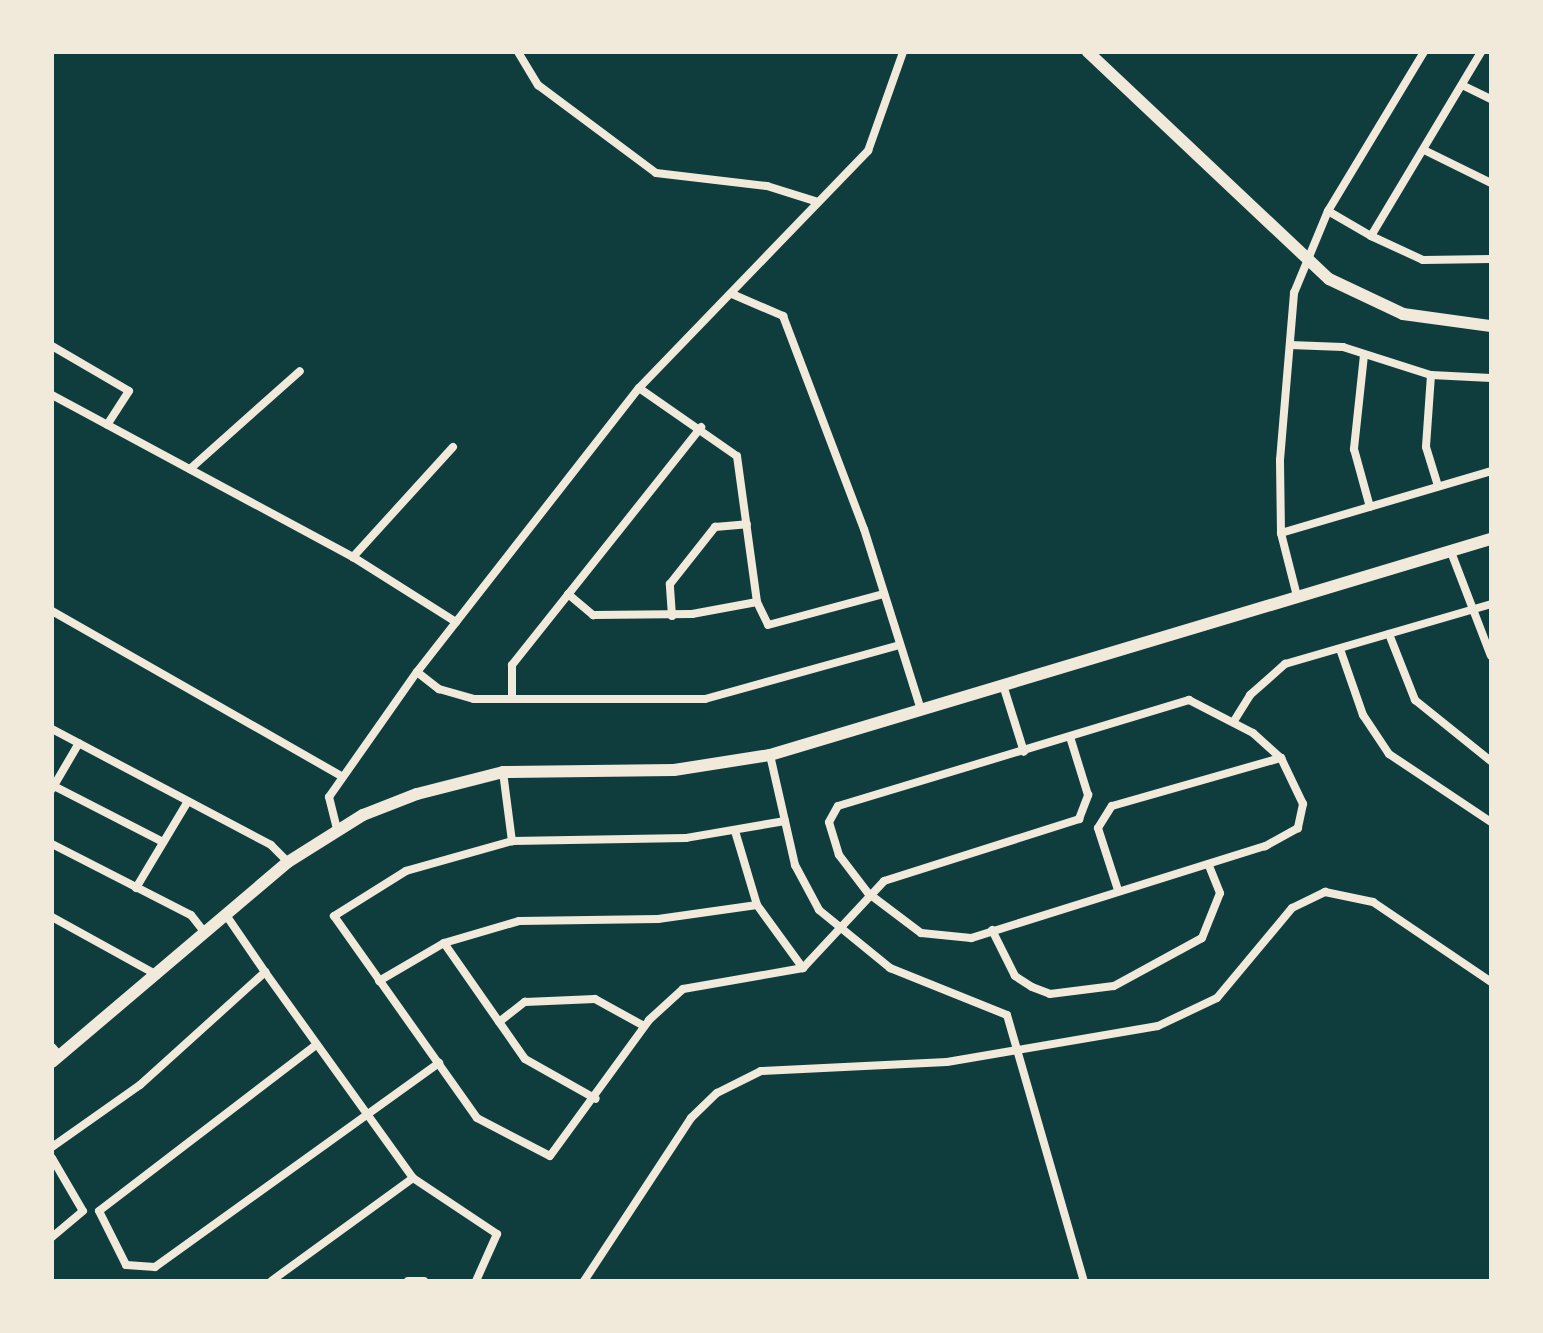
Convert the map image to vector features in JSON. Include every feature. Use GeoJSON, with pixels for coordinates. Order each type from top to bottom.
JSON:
{"type":"FeatureCollection","features":[{"type":"Feature","properties":{"kind":"street"},"geometry":{"type":"LineString","coordinates":[[518,52],[538,85],[656,173],[767,186],[818,202]]}},
{"type":"Feature","properties":{"kind":"street"},"geometry":{"type":"LineString","coordinates":[[337,829],[327,805],[340,775],[639,388],[868,151],[903,52]]}},
{"type":"Feature","properties":{"kind":"street"},"geometry":{"type":"LineString","coordinates":[[1088,52],[1307,262],[1403,314],[1491,326]]}},
{"type":"Feature","properties":{"kind":"street"},"geometry":{"type":"LineString","coordinates":[[1297,596],[1281,533],[1294,293],[1328,211],[1424,52]]}},
{"type":"Feature","properties":{"kind":"street"},"geometry":{"type":"LineString","coordinates":[[1371,236],[1464,86],[1481,52]]}},
{"type":"Feature","properties":{"kind":"street"},"geometry":{"type":"LineString","coordinates":[[1464,86],[1491,99]]}},
{"type":"Feature","properties":{"kind":"street"},"geometry":{"type":"LineString","coordinates":[[1424,150],[1491,183]]}},
{"type":"Feature","properties":{"kind":"street"},"geometry":{"type":"LineString","coordinates":[[1328,211],[1371,236],[1423,260],[1491,259]]}},
{"type":"Feature","properties":{"kind":"street"},"geometry":{"type":"LineString","coordinates":[[732,294],[783,316],[884,594],[921,710]]}},
{"type":"Feature","properties":{"kind":"street"},"geometry":{"type":"LineString","coordinates":[[1290,345],[1364,355],[1431,375],[1491,378]]}},
{"type":"Feature","properties":{"kind":"street"},"geometry":{"type":"LineString","coordinates":[[52,346],[129,391],[107,425]]}},
{"type":"Feature","properties":{"kind":"street"},"geometry":{"type":"LineString","coordinates":[[1364,355],[1354,449],[1370,507]]}},
{"type":"Feature","properties":{"kind":"street"},"geometry":{"type":"LineString","coordinates":[[190,469],[300,371]]}},
{"type":"Feature","properties":{"kind":"street"},"geometry":{"type":"LineString","coordinates":[[1431,375],[1426,447],[1438,486]]}},
{"type":"Feature","properties":{"kind":"street"},"geometry":{"type":"LineString","coordinates":[[639,388],[726,443],[744,472],[747,524],[761,619],[779,628],[884,594]]}},
{"type":"Feature","properties":{"kind":"street"},"geometry":{"type":"LineString","coordinates":[[52,395],[353,557],[456,622]]}},
{"type":"Feature","properties":{"kind":"street"},"geometry":{"type":"LineString","coordinates":[[512,699],[512,665],[701,427]]}},
{"type":"Feature","properties":{"kind":"street"},"geometry":{"type":"LineString","coordinates":[[353,557],[453,447]]}},
{"type":"Feature","properties":{"kind":"street"},"geometry":{"type":"LineString","coordinates":[[1281,533],[1491,471]]}},
{"type":"Feature","properties":{"kind":"street"},"geometry":{"type":"LineString","coordinates":[[672,616],[670,584],[715,527],[747,524]]}},
{"type":"Feature","properties":{"kind":"street"},"geometry":{"type":"LineString","coordinates":[[55,1055],[157,975],[288,862],[337,829],[417,794],[503,772],[674,770],[770,755],[1491,539]]}},
{"type":"Feature","properties":{"kind":"street"},"geometry":{"type":"LineString","coordinates":[[1451,552],[1469,611],[1491,656]]}},
{"type":"Feature","properties":{"kind":"street"},"geometry":{"type":"LineString","coordinates":[[568,594],[593,615],[672,616],[757,602]]}},
{"type":"Feature","properties":{"kind":"street"},"geometry":{"type":"LineString","coordinates":[[1234,721],[1250,695],[1285,664],[1491,604]]}},
{"type":"Feature","properties":{"kind":"street"},"geometry":{"type":"LineString","coordinates":[[52,611],[340,775]]}},
{"type":"Feature","properties":{"kind":"street"},"geometry":{"type":"LineString","coordinates":[[1389,634],[1415,700],[1491,761]]}},
{"type":"Feature","properties":{"kind":"street"},"geometry":{"type":"LineString","coordinates":[[417,672],[457,697],[705,699],[900,645]]}},
{"type":"Feature","properties":{"kind":"street"},"geometry":{"type":"LineString","coordinates":[[1340,649],[1363,715],[1389,754],[1491,822]]}},
{"type":"Feature","properties":{"kind":"street"},"geometry":{"type":"LineString","coordinates":[[1003,685],[1024,752]]}},
{"type":"Feature","properties":{"kind":"street"},"geometry":{"type":"LineString","coordinates":[[1189,700],[1234,721],[1281,758],[1303,804],[1298,828],[1208,864],[992,930],[946,939],[921,933],[868,893],[839,855],[829,822],[838,806],[1189,700]]}},
{"type":"Feature","properties":{"kind":"street"},"geometry":{"type":"LineString","coordinates":[[52,729],[271,845],[288,862]]}},
{"type":"Feature","properties":{"kind":"street"},"geometry":{"type":"LineString","coordinates":[[785,821],[735,831],[512,841],[434,860],[341,906],[339,929],[477,1118],[540,1155],[562,1148],[644,1026],[683,989],[803,968],[868,893],[900,872],[1079,819],[1088,795],[1070,737]]}},
{"type":"Feature","properties":{"kind":"street"},"geometry":{"type":"LineString","coordinates":[[79,743],[53,787],[163,842]]}},
{"type":"Feature","properties":{"kind":"street"},"geometry":{"type":"LineString","coordinates":[[770,755],[805,891],[839,929],[917,982],[997,1006],[1020,1052],[1084,1281]]}},
{"type":"Feature","properties":{"kind":"street"},"geometry":{"type":"LineString","coordinates":[[1118,890],[1098,828],[1112,806],[1281,758]]}},
{"type":"Feature","properties":{"kind":"street"},"geometry":{"type":"LineString","coordinates":[[503,772],[512,841]]}},
{"type":"Feature","properties":{"kind":"street"},"geometry":{"type":"LineString","coordinates":[[136,888],[188,801]]}},
{"type":"Feature","properties":{"kind":"street"},"geometry":{"type":"LineString","coordinates":[[735,831],[757,905],[803,968]]}},
{"type":"Feature","properties":{"kind":"street"},"geometry":{"type":"LineString","coordinates":[[52,844],[191,915],[205,933]]}},
{"type":"Feature","properties":{"kind":"street"},"geometry":{"type":"LineString","coordinates":[[992,930],[1015,976],[1032,987],[1050,994],[1114,986],[1202,938],[1220,893],[1208,864]]}},
{"type":"Feature","properties":{"kind":"street"},"geometry":{"type":"LineString","coordinates":[[584,1281],[678,1135],[704,1104],[744,1077],[796,1064],[947,1062],[1132,1033],[1202,1008],[1229,987],[1292,908],[1325,892],[1373,902],[1491,982]]}},
{"type":"Feature","properties":{"kind":"street"},"geometry":{"type":"LineString","coordinates":[[379,981],[444,943],[550,917],[658,919],[757,905]]}},
{"type":"Feature","properties":{"kind":"street"},"geometry":{"type":"LineString","coordinates":[[226,915],[413,1178],[497,1234],[476,1281]]}},
{"type":"Feature","properties":{"kind":"street"},"geometry":{"type":"LineString","coordinates":[[52,917],[157,975]]}},
{"type":"Feature","properties":{"kind":"street"},"geometry":{"type":"LineString","coordinates":[[444,943],[499,1022],[538,1070],[596,1099]]}},
{"type":"Feature","properties":{"kind":"street"},"geometry":{"type":"LineString","coordinates":[[52,1147],[140,1085],[265,972]]}},
{"type":"Feature","properties":{"kind":"street"},"geometry":{"type":"LineString","coordinates":[[499,1022],[525,1002],[595,999],[644,1026]]}},
{"type":"Feature","properties":{"kind":"street"},"geometry":{"type":"LineString","coordinates":[[316,1045],[99,1211],[126,1265],[155,1267],[439,1063]]}},
{"type":"Feature","properties":{"kind":"street"},"geometry":{"type":"LineString","coordinates":[[52,1158],[83,1211],[52,1237]]}},
{"type":"Feature","properties":{"kind":"street"},"geometry":{"type":"LineString","coordinates":[[271,1281],[413,1178]]}},
{"type":"Feature","properties":{"kind":"street"},"geometry":{"type":"LineString","coordinates":[[408,1281],[424,1281]]}}]}
